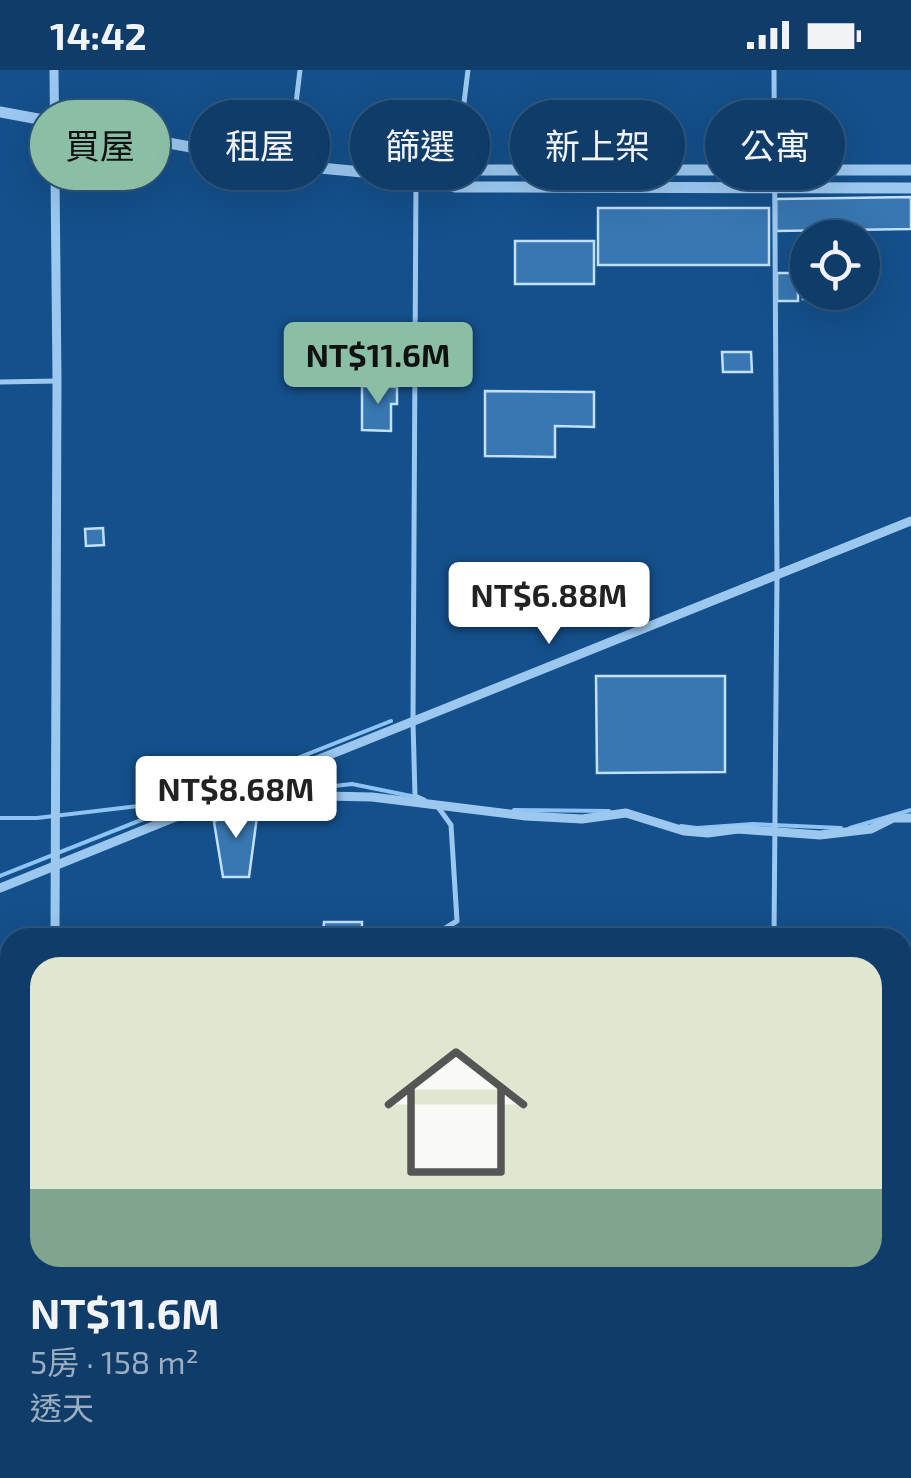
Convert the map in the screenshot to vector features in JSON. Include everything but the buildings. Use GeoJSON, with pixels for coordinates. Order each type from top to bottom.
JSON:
{"type":"FeatureCollection","features":[{"type":"Feature","properties":{"kind":"street"},"geometry":{"type":"LineString","coordinates":[[53,100],[54,70]]}},
{"type":"Feature","properties":{"kind":"street"},"geometry":{"type":"LineString","coordinates":[[0,112],[30,117]]}},
{"type":"Feature","properties":{"kind":"street"},"geometry":{"type":"LineString","coordinates":[[490,170],[705,172]]}},
{"type":"Feature","properties":{"kind":"street"},"geometry":{"type":"LineString","coordinates":[[845,171],[911,170]]}},
{"type":"Feature","properties":{"kind":"street"},"geometry":{"type":"LineString","coordinates":[[490,187],[705,189]]}},
{"type":"Feature","properties":{"kind":"street"},"geometry":{"type":"LineString","coordinates":[[845,189],[911,188]]}},
{"type":"Feature","properties":{"kind":"street"},"geometry":{"type":"LineString","coordinates":[[54,190],[55,928]]}},
{"type":"Feature","properties":{"kind":"street"},"geometry":{"type":"LineString","coordinates":[[0,888],[911,520]]}},
{"type":"Feature","properties":{"kind":"street"},"geometry":{"type":"LineString","coordinates":[[200,807],[212,815],[276,795],[372,798],[441,808],[582,819],[626,813],[696,832],[820,835],[871,829],[893,818],[911,818]]}},
{"type":"Feature","properties":{"kind":"lane"},"geometry":{"type":"LineString","coordinates":[[296,100],[300,70]]}},
{"type":"Feature","properties":{"kind":"lane"},"geometry":{"type":"LineString","coordinates":[[464,100],[468,70]]}},
{"type":"Feature","properties":{"kind":"lane"},"geometry":{"type":"LineString","coordinates":[[774,70],[774,100]]}},
{"type":"Feature","properties":{"kind":"lane"},"geometry":{"type":"LineString","coordinates":[[416,190],[415,796],[441,808],[451,825],[457,921],[445,928]]}},
{"type":"Feature","properties":{"kind":"lane"},"geometry":{"type":"LineString","coordinates":[[774,190],[777,575],[774,928]]}},
{"type":"Feature","properties":{"kind":"lane"},"geometry":{"type":"LineString","coordinates":[[0,382],[57,381]]}},
{"type":"Feature","properties":{"kind":"waterway"},"geometry":{"type":"LineString","coordinates":[[0,876],[391,721]]}},
{"type":"Feature","properties":{"kind":"waterway"},"geometry":{"type":"LineString","coordinates":[[209,806],[237,802],[281,781],[308,789],[352,784],[416,797]]}},
{"type":"Feature","properties":{"kind":"waterway"},"geometry":{"type":"LineString","coordinates":[[0,818],[37,818],[164,803],[199,805]]}},
{"type":"Feature","properties":{"kind":"waterway"},"geometry":{"type":"LineString","coordinates":[[514,810],[609,811]]}},
{"type":"Feature","properties":{"kind":"waterway"},"geometry":{"type":"LineString","coordinates":[[850,828],[911,810]]}},
{"type":"Feature","properties":{"kind":"waterway"},"geometry":{"type":"LineString","coordinates":[[681,826],[841,828]]}}]}
